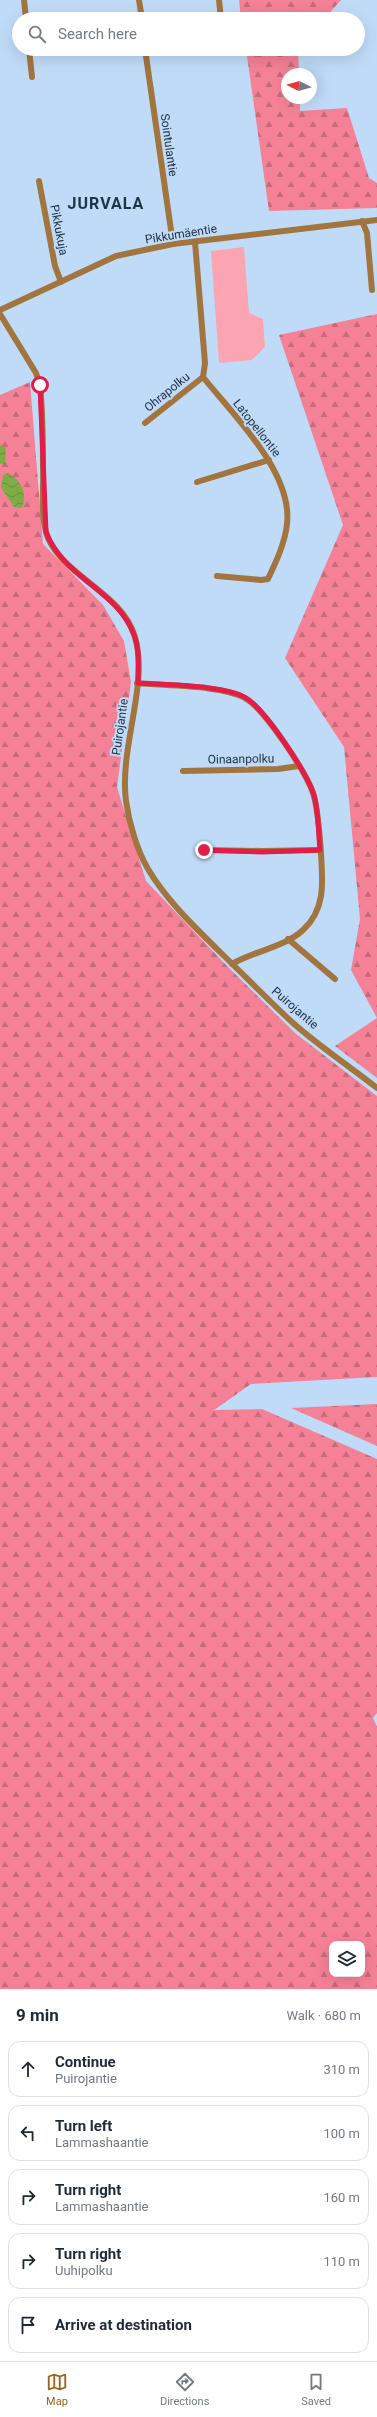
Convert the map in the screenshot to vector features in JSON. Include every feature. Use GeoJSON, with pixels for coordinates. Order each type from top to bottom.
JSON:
{"type":"FeatureCollection","features":[{"type":"Feature","properties":{"kind":"street"},"geometry":{"type":"LineString","coordinates":[[24,0],[25,12]]}},
{"type":"Feature","properties":{"kind":"street"},"geometry":{"type":"LineString","coordinates":[[140,0],[141,12]]}},
{"type":"Feature","properties":{"kind":"street"},"geometry":{"type":"LineString","coordinates":[[219,0],[220,12]]}},
{"type":"Feature","properties":{"kind":"street"},"geometry":{"type":"LineString","coordinates":[[30,56],[32,78]]}},
{"type":"Feature","properties":{"kind":"street","name":"Sointulantie"},"geometry":{"type":"LineString","coordinates":[[146,56],[173,244]]}},
{"type":"Feature","properties":{"kind":"street","name":"Pikkukuja"},"geometry":{"type":"LineString","coordinates":[[39,181],[55,266],[61,282]]}},
{"type":"Feature","properties":{"kind":"street","name":"Pikkumäentie"},"geometry":{"type":"LineString","coordinates":[[0,310],[116,256],[173,244],[377,220]]}},
{"type":"Feature","properties":{"kind":"street"},"geometry":{"type":"LineString","coordinates":[[362,221],[367,233],[372,290]]}},
{"type":"Feature","properties":{"kind":"street"},"geometry":{"type":"LineString","coordinates":[[195,242],[206,364],[203,377]]}},
{"type":"Feature","properties":{"kind":"street","name":"Puirojantie"},"geometry":{"type":"LineString","coordinates":[[0,314],[36,373],[40,385],[46,532],[50,543],[64,563],[102,592],[128,622],[135,636],[139,655],[138,683],[125,767],[126,800],[147,868],[162,890],[232,964],[294,1024],[377,1088]]}},
{"type":"Feature","properties":{"kind":"street","name":"Ohrapolku"},"geometry":{"type":"LineString","coordinates":[[145,424],[203,377]]}},
{"type":"Feature","properties":{"kind":"street","name":"Latopellontie"},"geometry":{"type":"LineString","coordinates":[[203,377],[269,460],[283,487],[287,506],[285,537],[268,579],[261,580],[217,576]]}},
{"type":"Feature","properties":{"kind":"street"},"geometry":{"type":"LineString","coordinates":[[197,482],[269,460]]}},
{"type":"Feature","properties":{"kind":"street"},"geometry":{"type":"LineString","coordinates":[[138,683],[224,691],[245,698],[266,718],[299,766],[315,800],[322,883],[318,910],[303,930],[288,939],[232,964]]}},
{"type":"Feature","properties":{"kind":"street","name":"Oinaanpolku"},"geometry":{"type":"LineString","coordinates":[[184,771],[278,769],[299,766]]}},
{"type":"Feature","properties":{"kind":"street"},"geometry":{"type":"LineString","coordinates":[[204,850],[262,852],[320,850]]}},
{"type":"Feature","properties":{"kind":"street"},"geometry":{"type":"LineString","coordinates":[[288,939],[335,979]]}},
{"type":"Feature","properties":{"kind":"shaded area"},"geometry":{"type":"Polygon","coordinates":[[[244,247],[249,313],[263,319],[265,347],[252,360],[219,363],[211,251],[244,247]]]}},
{"type":"Feature","properties":{"kind":"green space"},"geometry":{"type":"Polygon","coordinates":[[[239,0],[341,0],[330,12],[240,12],[239,0]]]}},
{"type":"Feature","properties":{"kind":"green space"},"geometry":{"type":"Polygon","coordinates":[[[247,56],[298,56],[299,68],[281,68],[281,104],[300,104],[300,111],[347,108],[369,178],[377,183],[377,208],[269,211],[247,56]]]}},
{"type":"Feature","properties":{"kind":"green space"},"geometry":{"type":"Polygon","coordinates":[[[377,314],[377,1018],[351,970],[360,919],[344,747],[285,658],[343,525],[279,335],[377,314]]]}},
{"type":"Feature","properties":{"kind":"green space"},"geometry":{"type":"Polygon","coordinates":[[[30,382],[43,544],[103,605],[124,641],[131,682],[117,787],[146,881],[227,966],[295,1033],[377,1096],[377,1377],[251,1384],[214,1410],[262,1409],[377,1459],[377,1713],[373,1718],[377,1727],[377,1989],[0,1989],[0,395],[30,382]]]}},
{"type":"Feature","properties":{"kind":"green space"},"geometry":{"type":"Polygon","coordinates":[[[377,1018],[377,1078],[335,1046],[377,1018]]]}},
{"type":"Feature","properties":{"kind":"green space"},"geometry":{"type":"Polygon","coordinates":[[[377,1404],[377,1446],[291,1408],[377,1404]]]}},
{"type":"Feature","properties":{"kind":"water"},"geometry":{"type":"Polygon","coordinates":[[[0,445],[6,448],[5,464],[0,463],[0,445]]]}},
{"type":"Feature","properties":{"kind":"water"},"geometry":{"type":"Polygon","coordinates":[[[8,473],[17,479],[24,493],[24,503],[22,508],[14,507],[1,488],[3,475],[8,473]]]}},
{"type":"Feature","properties":{"kind":"district","name":"JURVALA"},"geometry":{"type":"Point","coordinates":[106,203]}},
{"type":"Feature","properties":{"kind":"route"},"geometry":{"type":"LineString","coordinates":[[40,385],[42,410],[44,519],[46,532],[50,543],[64,563],[102,592],[119,609],[128,622],[135,636],[139,655],[138,683],[224,691],[245,698],[252,703],[266,718],[299,766],[313,792],[317,814],[320,850],[262,852],[204,850]]}}]}
